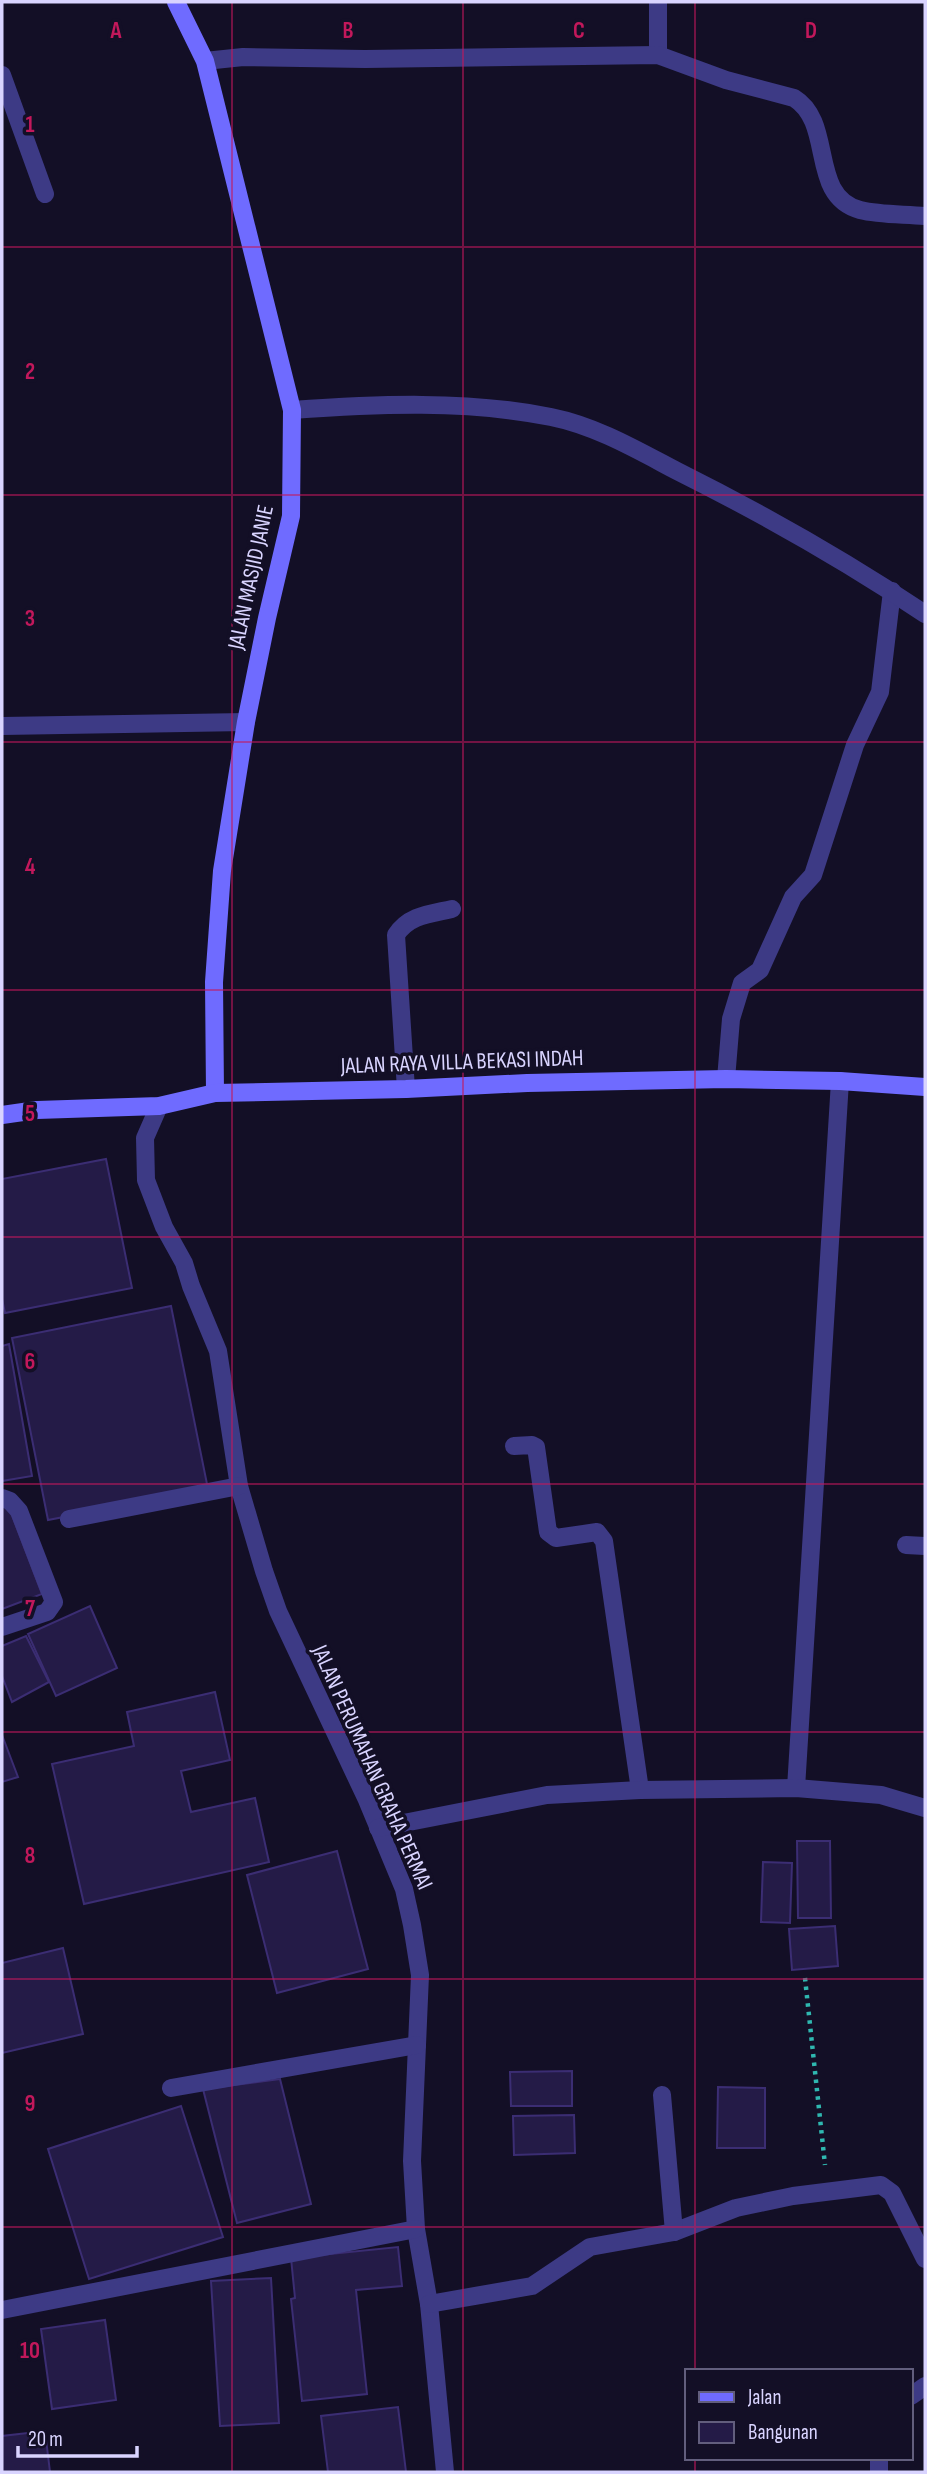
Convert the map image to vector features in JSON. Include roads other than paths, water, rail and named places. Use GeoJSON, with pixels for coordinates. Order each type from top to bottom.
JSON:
{"type":"FeatureCollection","features":[{"type":"Feature","properties":{"kind":"street","name":"JALAN MASJID JANIE"},"geometry":{"type":"LineString","coordinates":[[176,2],[205,61],[292,410],[291,516],[246,722],[222,871],[214,982],[215,1093]]}},
{"type":"Feature","properties":{"kind":"street"},"geometry":{"type":"LineString","coordinates":[[657,55],[658,2]]}},
{"type":"Feature","properties":{"kind":"street"},"geometry":{"type":"LineString","coordinates":[[205,61],[243,57],[365,59],[657,55],[726,80],[794,97],[805,107],[816,124],[828,180],[841,199],[859,210],[925,216]]}},
{"type":"Feature","properties":{"kind":"street"},"geometry":{"type":"LineString","coordinates":[[2,75],[45,194]]}},
{"type":"Feature","properties":{"kind":"street"},"geometry":{"type":"LineString","coordinates":[[292,410],[434,405],[553,417],[607,435],[757,511],[925,614]]}},
{"type":"Feature","properties":{"kind":"street"},"geometry":{"type":"LineString","coordinates":[[726,1079],[731,1020],[742,983],[760,970],[793,897],[813,875],[855,745],[880,692],[891,591]]}},
{"type":"Feature","properties":{"kind":"street"},"geometry":{"type":"LineString","coordinates":[[2,726],[246,722]]}},
{"type":"Feature","properties":{"kind":"street"},"geometry":{"type":"LineString","coordinates":[[406,1088],[396,935],[411,919],[452,909]]}},
{"type":"Feature","properties":{"kind":"street","name":"JALAN RAYA VILLA BEKASI INDAH"},"geometry":{"type":"LineString","coordinates":[[2,1115],[37,1110],[159,1106],[215,1093],[527,1083],[726,1079],[840,1081],[925,1087]]}},
{"type":"Feature","properties":{"kind":"street"},"geometry":{"type":"LineString","coordinates":[[796,1788],[840,1081]]}},
{"type":"Feature","properties":{"kind":"street","name":"JALAN PERUMAHAN GRAHA PERMAI"},"geometry":{"type":"LineString","coordinates":[[159,1106],[145,1138],[146,1180],[164,1227],[184,1263],[218,1351],[239,1486],[278,1611],[378,1828],[404,1889],[412,1924],[420,1975],[412,2161],[416,2229],[429,2304],[445,2472]]}},
{"type":"Feature","properties":{"kind":"street"},"geometry":{"type":"LineString","coordinates":[[514,1446],[536,1447],[548,1532],[556,1538],[597,1532],[604,1541],[640,1790]]}},
{"type":"Feature","properties":{"kind":"street"},"geometry":{"type":"LineString","coordinates":[[69,1519],[239,1486]]}},
{"type":"Feature","properties":{"kind":"street"},"geometry":{"type":"LineString","coordinates":[[2,1498],[10,1501],[19,1511],[54,1602],[47,1612],[2,1627]]}},
{"type":"Feature","properties":{"kind":"street"},"geometry":{"type":"LineString","coordinates":[[906,1545],[925,1546]]}},
{"type":"Feature","properties":{"kind":"street"},"geometry":{"type":"LineString","coordinates":[[378,1828],[547,1795],[640,1790],[796,1788],[881,1795],[925,1808]]}},
{"type":"Feature","properties":{"kind":"street"},"geometry":{"type":"LineString","coordinates":[[172,2088],[417,2045]]}},
{"type":"Feature","properties":{"kind":"street"},"geometry":{"type":"LineString","coordinates":[[662,2095],[674,2232]]}},
{"type":"Feature","properties":{"kind":"street"},"geometry":{"type":"LineString","coordinates":[[429,2304],[532,2286],[590,2247],[674,2232],[736,2208],[827,2190],[881,2185],[888,2188],[925,2259]]}},
{"type":"Feature","properties":{"kind":"street"},"geometry":{"type":"LineString","coordinates":[[2,2310],[416,2229]]}}]}
